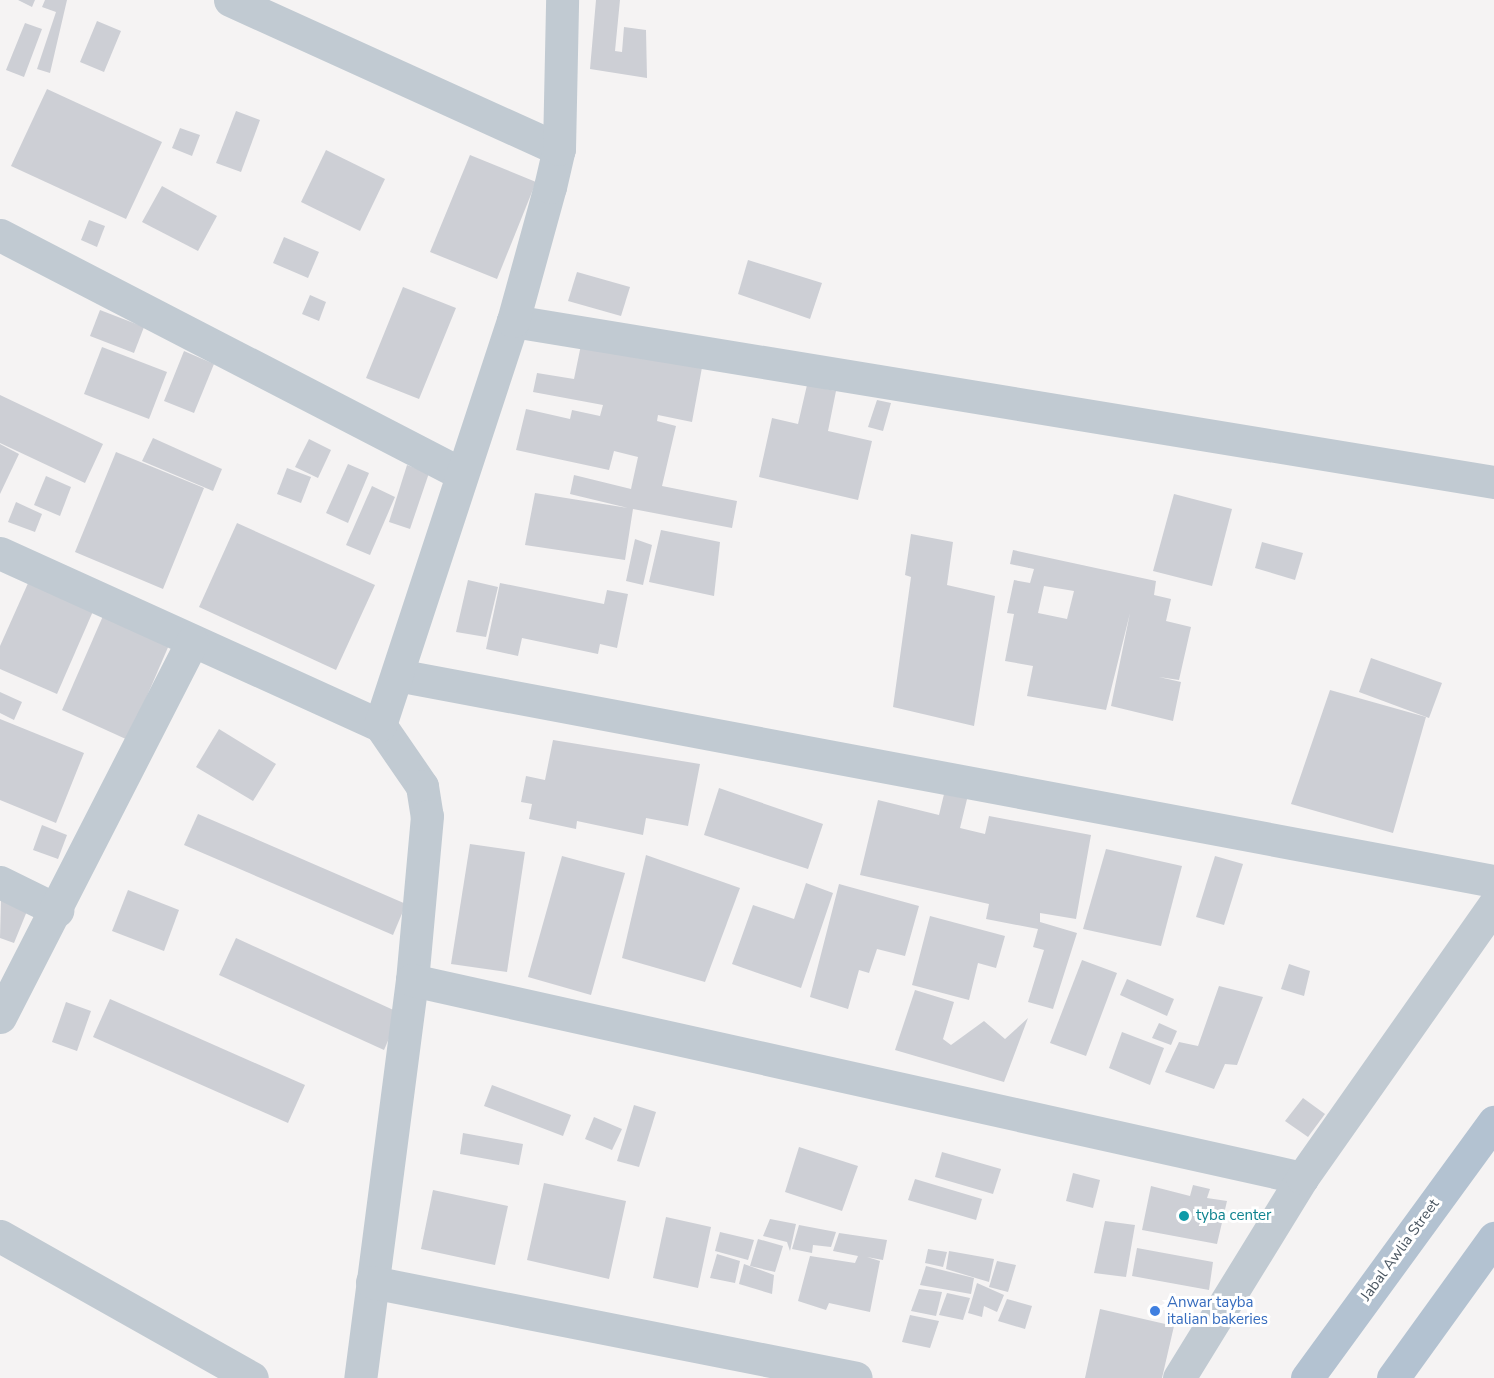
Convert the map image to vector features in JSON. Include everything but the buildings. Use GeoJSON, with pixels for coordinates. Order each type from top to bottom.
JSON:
{"type":"FeatureCollection","features":[{"type":"Feature","properties":{"kind":"main road","name":"Jabal Awlia Street"},"geometry":{"type":"LineString","coordinates":[[1307,1378],[1494,1122]]}},
{"type":"Feature","properties":{"kind":"main road"},"geometry":{"type":"LineString","coordinates":[[1393,1378],[1494,1238]]}},
{"type":"Feature","properties":{"kind":"street"},"geometry":{"type":"LineString","coordinates":[[230,0],[559,148]]}},
{"type":"Feature","properties":{"kind":"street"},"geometry":{"type":"LineString","coordinates":[[380,725],[460,473],[513,321],[559,148],[562,0]]}},
{"type":"Feature","properties":{"kind":"street"},"geometry":{"type":"LineString","coordinates":[[0,235],[460,473]]}},
{"type":"Feature","properties":{"kind":"street"},"geometry":{"type":"LineString","coordinates":[[513,321],[1494,482]]}},
{"type":"Feature","properties":{"kind":"street"},"geometry":{"type":"LineString","coordinates":[[0,553],[380,725],[422,786],[427,816],[411,980],[360,1378]]}},
{"type":"Feature","properties":{"kind":"street"},"geometry":{"type":"LineString","coordinates":[[0,1017],[57,910],[192,641]]}},
{"type":"Feature","properties":{"kind":"street"},"geometry":{"type":"LineString","coordinates":[[397,675],[1494,881]]}},
{"type":"Feature","properties":{"kind":"street"},"geometry":{"type":"LineString","coordinates":[[0,882],[57,910]]}},
{"type":"Feature","properties":{"kind":"street"},"geometry":{"type":"LineString","coordinates":[[1179,1378],[1302,1178],[1494,905]]}},
{"type":"Feature","properties":{"kind":"street"},"geometry":{"type":"LineString","coordinates":[[411,980],[1302,1178]]}},
{"type":"Feature","properties":{"kind":"street"},"geometry":{"type":"LineString","coordinates":[[0,1236],[215,1369],[252,1378]]}},
{"type":"Feature","properties":{"kind":"street"},"geometry":{"type":"LineString","coordinates":[[372,1282],[856,1378]]}},
{"type":"Feature","properties":{"kind":"place","name":"tyba center"},"geometry":{"type":"Point","coordinates":[1184,1216]}},
{"type":"Feature","properties":{"kind":"place","name":"Anwar tayba italian bakeries"},"geometry":{"type":"Point","coordinates":[1155,1311]}}]}
